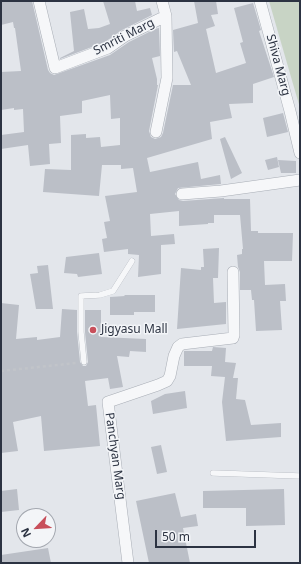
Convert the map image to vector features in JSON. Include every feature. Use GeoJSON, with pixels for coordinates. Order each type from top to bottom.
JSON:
{"type":"FeatureCollection","features":[{"type":"Feature","properties":{"kind":"street","name":"Smriti Marg"},"geometry":{"type":"LineString","coordinates":[[39,1],[55,68],[108,48],[125,36],[166,16]]}},
{"type":"Feature","properties":{"kind":"street"},"geometry":{"type":"LineString","coordinates":[[156,132],[166,78],[166,16],[162,1]]}},
{"type":"Feature","properties":{"kind":"street","name":"Shiva Marg"},"geometry":{"type":"LineString","coordinates":[[260,1],[300,148]]}},
{"type":"Feature","properties":{"kind":"street"},"geometry":{"type":"LineString","coordinates":[[182,194],[221,191],[300,180]]}},
{"type":"Feature","properties":{"kind":"street","name":"Panchyan Marg"},"geometry":{"type":"LineString","coordinates":[[128,563],[108,402],[166,381],[170,376],[174,356],[178,347],[182,344],[233,338],[234,272]]}},
{"type":"Feature","properties":{"kind":"lane"},"geometry":{"type":"LineString","coordinates":[[84,362],[81,332],[81,296],[100,295],[113,291],[132,261]]}},
{"type":"Feature","properties":{"kind":"lane"},"geometry":{"type":"LineString","coordinates":[[213,473],[300,476]]}},
{"type":"Feature","properties":{"kind":"path"},"geometry":{"type":"LineString","coordinates":[[1,371],[84,362]]}},
{"type":"Feature","properties":{"kind":"green space"},"geometry":{"type":"Polygon","coordinates":[[[269,1],[300,1],[300,108],[269,1]]]}},
{"type":"Feature","properties":{"kind":"building"},"geometry":{"type":"Polygon","coordinates":[[[1,1],[32,1],[48,70],[54,75],[110,55],[129,42],[159,28],[160,56],[152,58],[158,85],[149,131],[151,137],[155,139],[161,137],[163,133],[173,85],[191,85],[177,51],[174,52],[173,30],[198,23],[194,1],[216,1],[218,14],[211,15],[215,26],[206,29],[216,73],[246,63],[240,43],[243,42],[234,8],[253,3],[261,30],[259,31],[274,77],[253,84],[253,103],[229,104],[232,118],[210,122],[212,139],[147,158],[150,172],[198,162],[201,179],[220,175],[221,184],[178,188],[175,194],[179,200],[224,198],[250,199],[251,231],[258,231],[258,233],[293,233],[292,261],[264,261],[265,285],[285,284],[286,301],[280,301],[282,330],[256,331],[254,300],[252,300],[251,290],[240,290],[240,272],[237,255],[242,254],[243,249],[240,215],[214,215],[214,223],[179,226],[179,211],[150,214],[151,236],[174,234],[175,244],[161,245],[161,274],[138,277],[139,255],[128,254],[128,249],[104,252],[102,239],[107,238],[104,222],[110,221],[105,196],[137,192],[133,168],[121,169],[121,165],[102,165],[99,196],[43,192],[45,169],[71,170],[71,135],[86,134],[86,138],[100,137],[101,147],[120,145],[120,118],[111,119],[110,95],[82,101],[82,113],[60,116],[61,143],[49,144],[50,164],[30,166],[28,145],[1,149],[1,135],[24,132],[23,109],[14,110],[14,108],[1,110],[1,72],[21,71],[13,22],[1,25],[1,1]]]}},
{"type":"Feature","properties":{"kind":"building"},"geometry":{"type":"Polygon","coordinates":[[[103,1],[135,1],[137,11],[150,8],[152,15],[122,30],[105,42],[60,59],[74,51],[70,12],[84,9],[88,29],[99,28],[110,24],[103,1]]]}},
{"type":"Feature","properties":{"kind":"building"},"geometry":{"type":"Polygon","coordinates":[[[283,113],[288,132],[267,137],[263,118],[283,113]]]}},
{"type":"Feature","properties":{"kind":"building"},"geometry":{"type":"Polygon","coordinates":[[[225,137],[242,173],[231,179],[220,139],[225,137]]]}},
{"type":"Feature","properties":{"kind":"building"},"geometry":{"type":"Polygon","coordinates":[[[277,157],[279,167],[268,170],[265,160],[277,157]]]}},
{"type":"Feature","properties":{"kind":"building"},"geometry":{"type":"Polygon","coordinates":[[[278,160],[296,161],[296,173],[281,173],[278,160]]]}},
{"type":"Feature","properties":{"kind":"building"},"geometry":{"type":"Polygon","coordinates":[[[219,248],[218,278],[213,278],[214,303],[226,302],[226,324],[177,329],[181,268],[201,270],[201,267],[204,267],[203,249],[219,248]]]}},
{"type":"Feature","properties":{"kind":"building"},"geometry":{"type":"Polygon","coordinates":[[[99,253],[102,274],[78,277],[77,274],[64,273],[66,257],[99,253]]]}},
{"type":"Feature","properties":{"kind":"building"},"geometry":{"type":"Polygon","coordinates":[[[48,265],[53,309],[36,309],[30,274],[38,273],[37,266],[48,265]]]}},
{"type":"Feature","properties":{"kind":"building"},"geometry":{"type":"Polygon","coordinates":[[[124,295],[155,295],[155,312],[134,312],[134,315],[110,315],[110,297],[125,296],[124,295]]]}},
{"type":"Feature","properties":{"kind":"building"},"geometry":{"type":"Polygon","coordinates":[[[1,303],[19,305],[16,339],[37,337],[37,340],[60,337],[62,309],[77,310],[77,332],[80,362],[83,366],[86,366],[88,362],[85,332],[85,310],[101,310],[101,337],[146,339],[146,352],[130,351],[129,357],[117,356],[123,387],[110,389],[108,378],[85,381],[88,406],[96,405],[100,446],[44,451],[41,416],[13,422],[18,451],[1,453],[1,303]]]}},
{"type":"Feature","properties":{"kind":"building"},"geometry":{"type":"Polygon","coordinates":[[[213,347],[226,348],[225,362],[236,363],[233,378],[238,378],[236,399],[245,400],[251,425],[281,423],[281,437],[226,441],[222,402],[225,377],[211,376],[212,366],[184,366],[184,351],[212,351],[213,347]]]}},
{"type":"Feature","properties":{"kind":"building"},"geometry":{"type":"Polygon","coordinates":[[[185,391],[187,408],[153,414],[151,401],[165,394],[185,391]]]}},
{"type":"Feature","properties":{"kind":"building"},"geometry":{"type":"Polygon","coordinates":[[[161,445],[167,472],[157,474],[151,447],[161,445]]]}},
{"type":"Feature","properties":{"kind":"building"},"geometry":{"type":"Polygon","coordinates":[[[17,489],[19,508],[16,508],[16,510],[1,512],[1,491],[17,489]]]}},
{"type":"Feature","properties":{"kind":"building"},"geometry":{"type":"Polygon","coordinates":[[[284,489],[285,525],[246,526],[246,508],[203,508],[203,491],[284,489]]]}},
{"type":"Feature","properties":{"kind":"building"},"geometry":{"type":"Polygon","coordinates":[[[175,493],[181,517],[196,514],[198,526],[183,528],[190,563],[149,563],[136,501],[175,493]]]}},
{"type":"Feature","properties":{"kind":"building"},"geometry":{"type":"Polygon","coordinates":[[[48,548],[51,563],[1,563],[1,555],[48,548]]]}},
{"type":"Feature","properties":{"kind":"place","name":"Jigyasu Mall"},"geometry":{"type":"Point","coordinates":[93,330]}}]}
